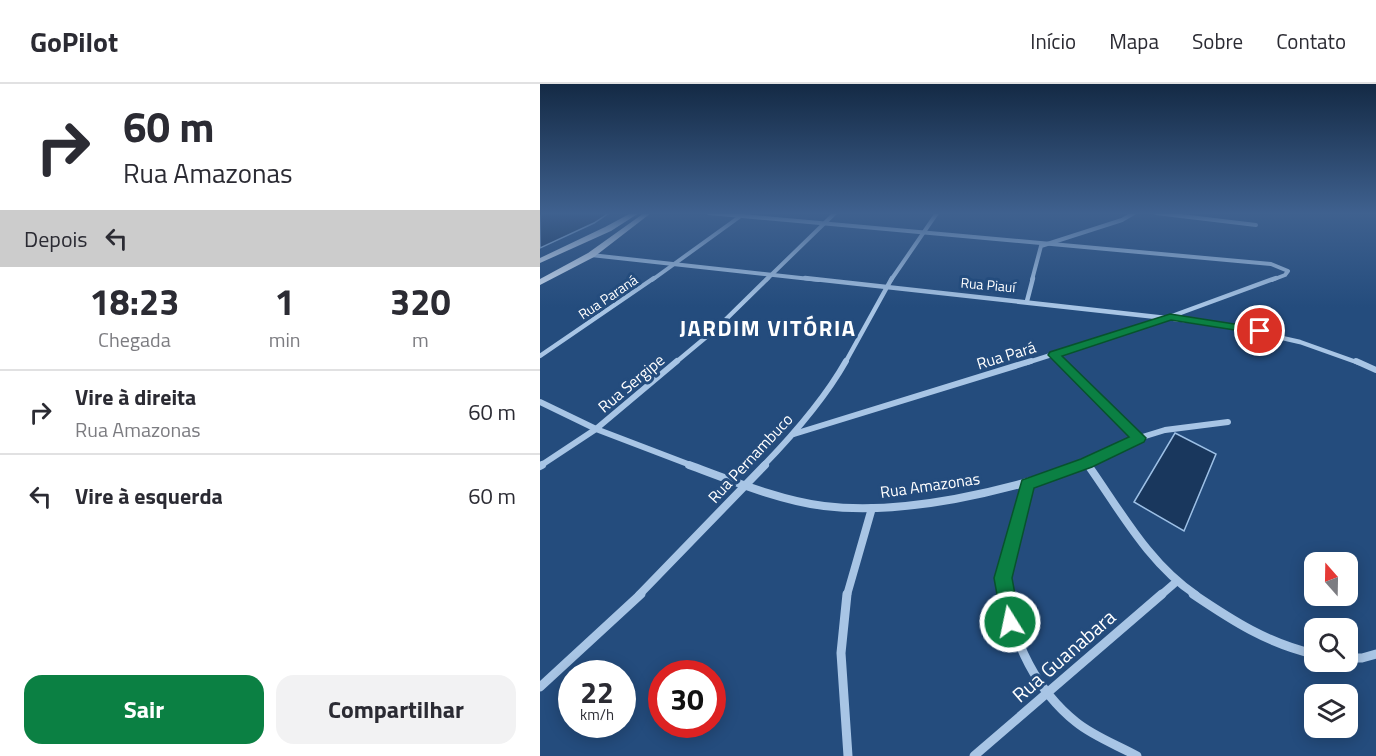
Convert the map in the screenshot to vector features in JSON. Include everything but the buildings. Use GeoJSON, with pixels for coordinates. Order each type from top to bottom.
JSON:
{"type":"FeatureCollection","features":[{"type":"Feature","properties":{"kind":"main road"},"geometry":{"type":"LineString","coordinates":[[540,261],[574,244]]}},
{"type":"Feature","properties":{"kind":"main road"},"geometry":{"type":"LineString","coordinates":[[540,282],[591,255],[605,244]]}},
{"type":"Feature","properties":{"kind":"main road"},"geometry":{"type":"LineString","coordinates":[[560,251],[557,257],[567,260],[591,255]]}},
{"type":"Feature","properties":{"kind":"street","name":"Rua Paraná"},"geometry":{"type":"LineString","coordinates":[[540,356],[702,244]]}},
{"type":"Feature","properties":{"kind":"street","name":"Rua Sergipe"},"geometry":{"type":"LineString","coordinates":[[540,466],[596,429],[717,328],[802,244]]}},
{"type":"Feature","properties":{"kind":"street","name":"Rua Pernambuco"},"geometry":{"type":"LineString","coordinates":[[540,687],[642,593],[794,435],[837,377],[886,288],[916,244]]}},
{"type":"Feature","properties":{"kind":"street"},"geometry":{"type":"LineString","coordinates":[[1027,301],[1043,244]]}},
{"type":"Feature","properties":{"kind":"street","name":"Rua Pará"},"geometry":{"type":"LineString","coordinates":[[794,435],[1170,317],[1233,296],[1285,275],[1288,271],[1271,264],[1059,244]]}},
{"type":"Feature","properties":{"kind":"street","name":"Rua Piauí"},"geometry":{"type":"LineString","coordinates":[[591,255],[1170,317],[1260,331],[1316,347],[1376,370]]}},
{"type":"Feature","properties":{"kind":"street"},"geometry":{"type":"LineString","coordinates":[[1054,355],[1139,438]]}},
{"type":"Feature","properties":{"kind":"street","name":"Rua Amazonas"},"geometry":{"type":"LineString","coordinates":[[540,402],[596,429],[745,486],[823,506],[872,508],[904,507],[1027,484],[1087,463],[1139,438],[1165,430],[1228,422]]}},
{"type":"Feature","properties":{"kind":"street"},"geometry":{"type":"LineString","coordinates":[[1087,463],[1146,547],[1176,582],[1247,630],[1304,652]]}},
{"type":"Feature","properties":{"kind":"street"},"geometry":{"type":"LineString","coordinates":[[1027,484],[1003,578],[1010,622],[1029,663],[1048,695],[1077,723],[1137,756]]}},
{"type":"Feature","properties":{"kind":"street"},"geometry":{"type":"LineString","coordinates":[[848,756],[841,682],[843,619],[853,568],[872,508]]}},
{"type":"Feature","properties":{"kind":"street","name":"Rua Guanabara"},"geometry":{"type":"LineString","coordinates":[[975,756],[1176,582]]}},
{"type":"Feature","properties":{"kind":"street"},"geometry":{"type":"LineString","coordinates":[[1358,658],[1376,654]]}},
{"type":"Feature","properties":{"kind":"water"},"geometry":{"type":"Polygon","coordinates":[[[1175,433],[1216,454],[1184,531],[1134,502],[1175,433]]]}},
{"type":"Feature","properties":{"kind":"district","name":"JARDIM VITÓRIA"},"geometry":{"type":"Point","coordinates":[768,328]}},
{"type":"Feature","properties":{"kind":"route"},"geometry":{"type":"LineString","coordinates":[[1010,622],[1003,578],[1027,484],[1087,463],[1139,438],[1054,355],[1170,317],[1260,331]]}}]}
